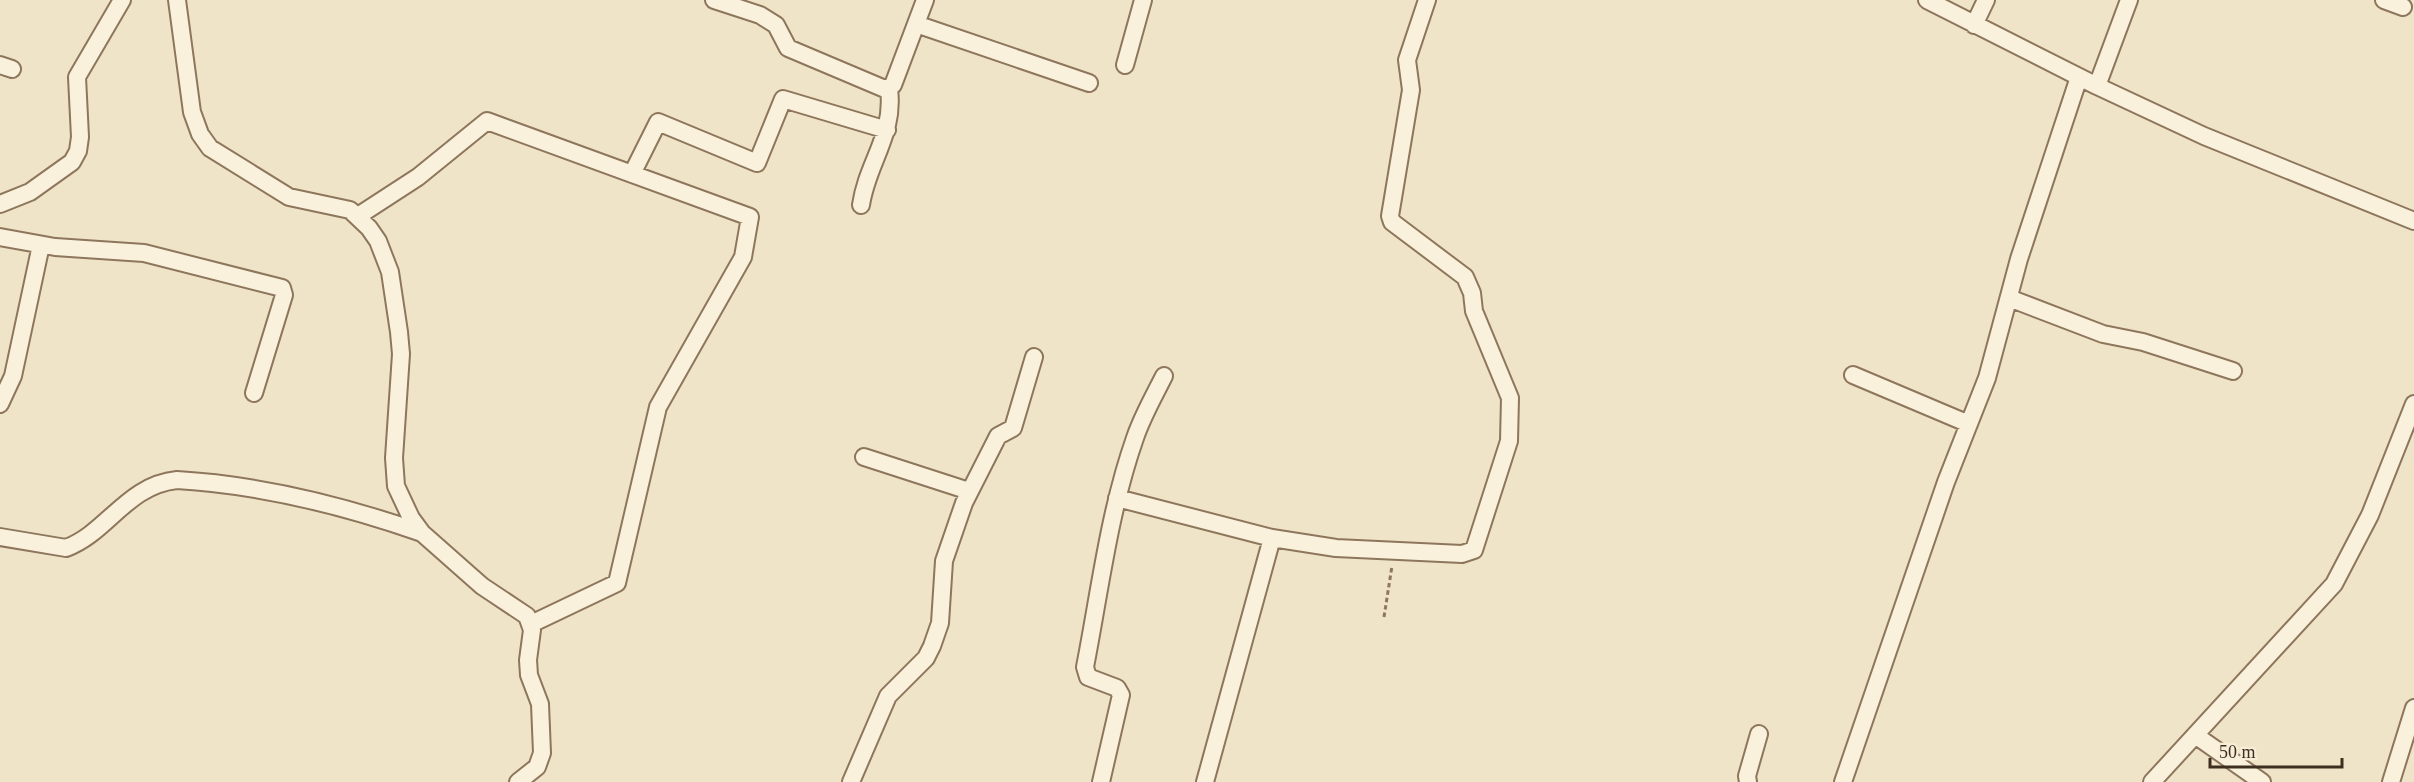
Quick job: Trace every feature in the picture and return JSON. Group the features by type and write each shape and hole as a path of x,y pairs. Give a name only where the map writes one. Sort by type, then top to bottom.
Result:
{"street":[{"path":"0,204 30,192 72,162 78,151 80,138 77,76 122,0"},
{"path":"177,0 192,112 210,148 289,197 342,207 358,216 378,241 390,272 401,354 394,472 404,504 422,533 482,585 519,609 531,624 529,675 540,704 542,753 537,767 518,782"},
{"path":"714,0 739,6 771,21 788,48 889,89"},
{"path":"861,205 887,130 891,105 889,89 926,0"},
{"path":"1125,66 1143,0"},
{"path":"1117,498 1272,538 1336,548 1462,554 1474,550 1509,441 1511,415 1506,385 1474,311 1472,292 1465,277 1392,222 1390,216 1411,90 1407,60 1427,0"},
{"path":"1927,0 2097,86 2205,136 2414,221"},
{"path":"1974,25 1986,0"},
{"path":"2097,86 2129,0"},
{"path":"2384,0 2403,7"},
{"path":"916,24 1089,83"},
{"path":"1843,782 1946,482 1987,378 2009,298 2079,77"},
{"path":"632,174 658,122 757,163 783,99 887,130"},
{"path":"358,216 418,177 487,121 750,217 743,257 658,407 616,583 531,624"},
{"path":"0,237 41,245 144,253 284,289 254,393"},
{"path":"0,404 14,376 41,245"},
{"path":"2009,298 2103,334 2143,342 2233,371"},
{"path":"852,782 888,696 926,658 932,646 940,623 944,561 969,491 998,436 1013,428 1034,357"},
{"path":"1853,375 1969,424"},
{"path":"1101,782 1121,694 1117,688 1088,677 1085,667 1117,498 1136,436 1164,376"},
{"path":"2152,782 2334,584 2370,515 2414,404"},
{"path":"864,457 969,491"},
{"path":"0,537 66,548 140,493 162,482 177,480 268,489 376,517 422,533"},
{"path":"1205,782 1272,538"},
{"path":"2391,782 2414,708"},
{"path":"1748,782 1747,776 1759,735"},
{"path":"2195,735 2262,782"}],"path":[{"path":"1384,617 1394,552"}]}
